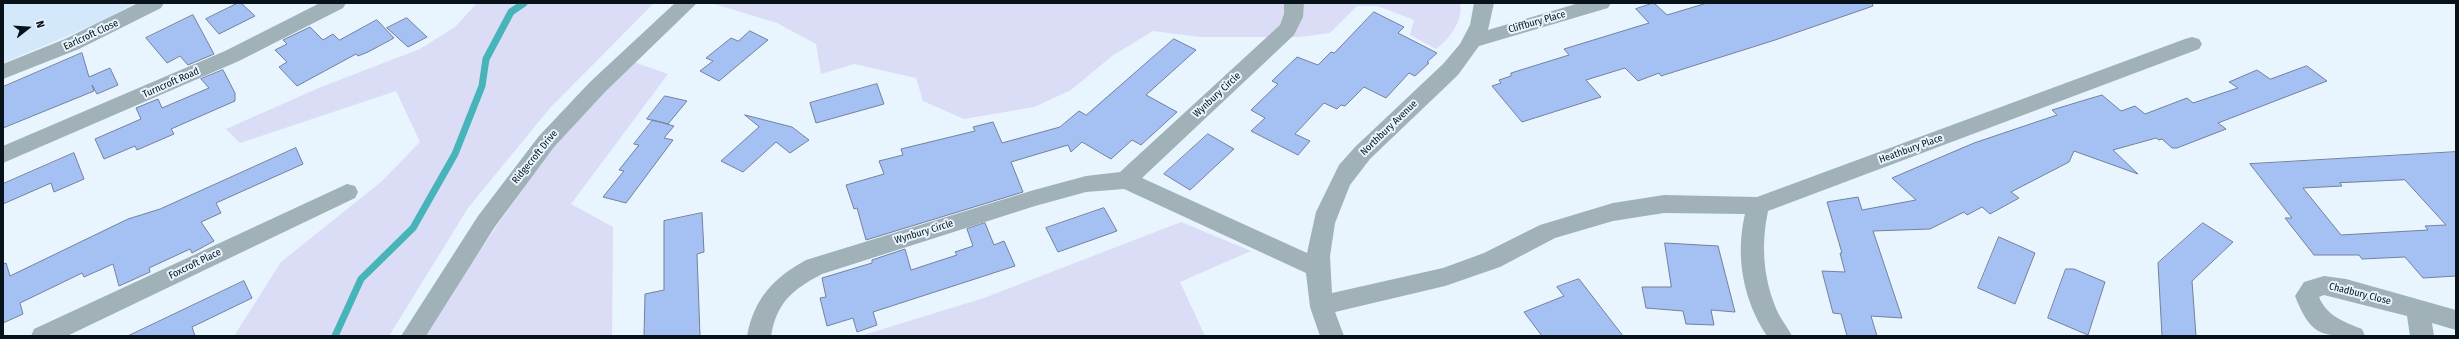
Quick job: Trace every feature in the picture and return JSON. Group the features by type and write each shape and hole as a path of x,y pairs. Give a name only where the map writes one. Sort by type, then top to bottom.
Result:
{"street":[{"name":"Earlcroft Close","path":"3,72 72,44 154,3"},
{"name":"Turncroft Road","path":"3,155 225,59 336,3"},
{"name":"Ridgecroft Drive","path":"413,336 512,184 558,129 621,63 687,3"},
{"name":"Wynbury Circle","path":"1126,180 1288,30 1293,22 1294,3"},
{"name":"Northbury Avenue","path":"1332,336 1323,305 1317,268 1320,235 1330,203 1347,171 1374,140 1441,79 1473,41 1484,9 1484,3"},
{"name":"Cliffbury Place","path":"1473,41 1601,3"},
{"name":"Heathbury Place","path":"1758,206 2192,44"},
{"name":"Wynbury Circle","path":"759,336 770,299 788,281 814,267 1064,190 1099,182 1126,180 1317,268"},
{"name":"Foxcroft Place","path":"43,336 347,192"},
{"path":"1323,305 1445,277 1492,260 1548,231 1613,212 1664,204 1758,206 1751,242 1756,284 1763,308 1780,336"},
{"name":"Chadbury Close","path":"2353,336 2322,322 2313,313 2307,296 2312,288 2324,285 2346,288 2456,320"},
{"path":"2418,309 2422,336"}],"shaded area":[{"path":"3,3 135,3 98,23 3,63"},
{"path":"477,3 654,3 550,108 468,208 389,336 234,336 281,262 382,181 420,142 396,91 240,143 226,129 321,87 420,49 455,27"},
{"path":"711,3 1460,3 1460,10 1457,23 1451,35 1436,49 1410,35 1414,20 1378,6 1357,6 1330,33 1299,37 1200,37 1153,31 1112,56 1071,90 1034,107 964,119 923,101 916,78 854,64 821,74 816,44 777,23"},
{"path":"634,62 668,74 571,204 613,227 612,336 426,336 469,266 554,144"},
{"path":"1181,222 1251,251 1180,282 1205,336 860,336 984,298"}],"building":[{"path":"238,3 241,3 255,16 219,34 206,19"},
{"path":"1654,3 1667,15 1707,3 1872,3 1873,6 1775,40 1661,76 1659,73 1638,81 1625,68 1586,80 1601,97 1522,122 1492,86 1501,83 1499,80 1511,76 1511,73 1569,55 1564,49 1649,23 1636,9"},
{"path":"1374,12 1404,27 1398,33 1437,53 1415,76 1409,73 1386,98 1364,87 1345,106 1341,105 1337,109 1324,103 1295,134 1310,141 1298,155 1251,131 1265,118 1251,110 1278,84 1272,81 1297,57 1318,65 1331,52 1334,53"},
{"path":"193,15 214,54 188,65 180,56 167,63 146,38"},
{"path":"407,18 427,37 408,47 387,28"},
{"path":"377,20 394,38 368,52 358,56 356,54 297,86 279,67 287,62 275,50 287,44 283,40 310,27 323,40 333,34 339,40"},
{"path":"750,31 768,40 719,81 700,71 713,61 706,58 731,38 738,41"},
{"path":"1174,39 1196,50 1146,95 1177,112 1141,145 1132,140 1111,159 1082,142 1071,152 1068,145 1011,162 1023,192 866,240 857,208 854,209 846,185 884,174 879,161 903,155 901,149 975,131 973,127 993,122 1002,143 1060,127 1079,111 1086,115"},
{"path":"82,53 89,77 110,68 118,85 97,94 92,85 94,91 3,128 3,87"},
{"path":"2307,66 2327,81 2218,123 2226,129 2177,148 2172,148 2162,139 2159,140 2156,138 2113,150 2138,174 2074,151 2069,162 2011,192 2019,198 1990,214 1982,207 1967,215 1964,212 1930,229 1873,231 1902,318 1871,316 1877,336 1847,336 1841,314 1833,313 1822,271 1845,272 1840,253 1842,253 1827,202 1858,197 1862,210 1916,200 1892,178 1974,143 2057,115 2052,110 2102,95 2121,111 2135,106 2145,114 2187,98 2193,103 2238,88 2229,82 2257,70 2270,79"},
{"path":"223,70 235,93 235,101 171,129 174,134 137,150 135,146 104,159 95,139 141,119 136,108 158,99 162,108 209,88 201,79"},
{"path":"877,84 884,104 816,123 810,103"},
{"path":"665,96 687,101 668,124 647,119"},
{"path":"745,115 792,127 809,140 790,153 776,142 743,172 721,161 759,127"},
{"path":"653,120 674,126 664,138 673,140 626,203 603,197 624,171 619,170 639,145 634,144"},
{"path":"1208,134 1234,149 1190,190 1164,174"},
{"path":"296,148 303,164 216,203 221,213 201,222 214,241 192,253 190,249 149,268 150,272 119,286 113,264 84,277 82,273 20,303 23,314 3,323 3,264 6,263 10,276 128,219 160,209"},
{"path":"2456,152 2456,276 2423,278 2405,257 2362,259 2359,255 2314,255 2285,218 2292,218 2250,164","holes":["2405,180 2446,225 2425,226 2428,230 2341,235 2303,188 2342,186 2340,183"]},
{"path":"74,153 84,179 54,192 51,183 3,204 3,184"},
{"path":"1104,208 1117,231 1058,252 1046,228"},
{"path":"702,213 704,252 697,254 700,336 644,336 645,294 664,290 664,221"},
{"path":"985,223 994,245 1004,241 1015,266 873,312 877,325 857,332 853,318 827,326 820,298 826,297 822,278 872,263 872,260 905,249 911,270 957,255 955,252 973,246 967,229"},
{"path":"2203,223 2233,242 2192,281 2196,336 2162,336 2158,263"},
{"path":"1999,237 2035,253 2015,304 1978,288"},
{"path":"1665,243 1718,246 1735,312 1711,310 1714,325 1686,324 1683,311 1646,308 1642,287 1671,287"},
{"path":"2066,269 2074,269 2105,282 2088,335 2048,318"},
{"path":"1579,279 1623,336 1542,336 1524,312 1564,296 1557,287"},
{"path":"244,281 252,298 192,327 195,336 128,336"}],"waterway":[{"path":"335,336 361,279 413,228 455,154 482,86 486,59 511,12 524,3"}]}
